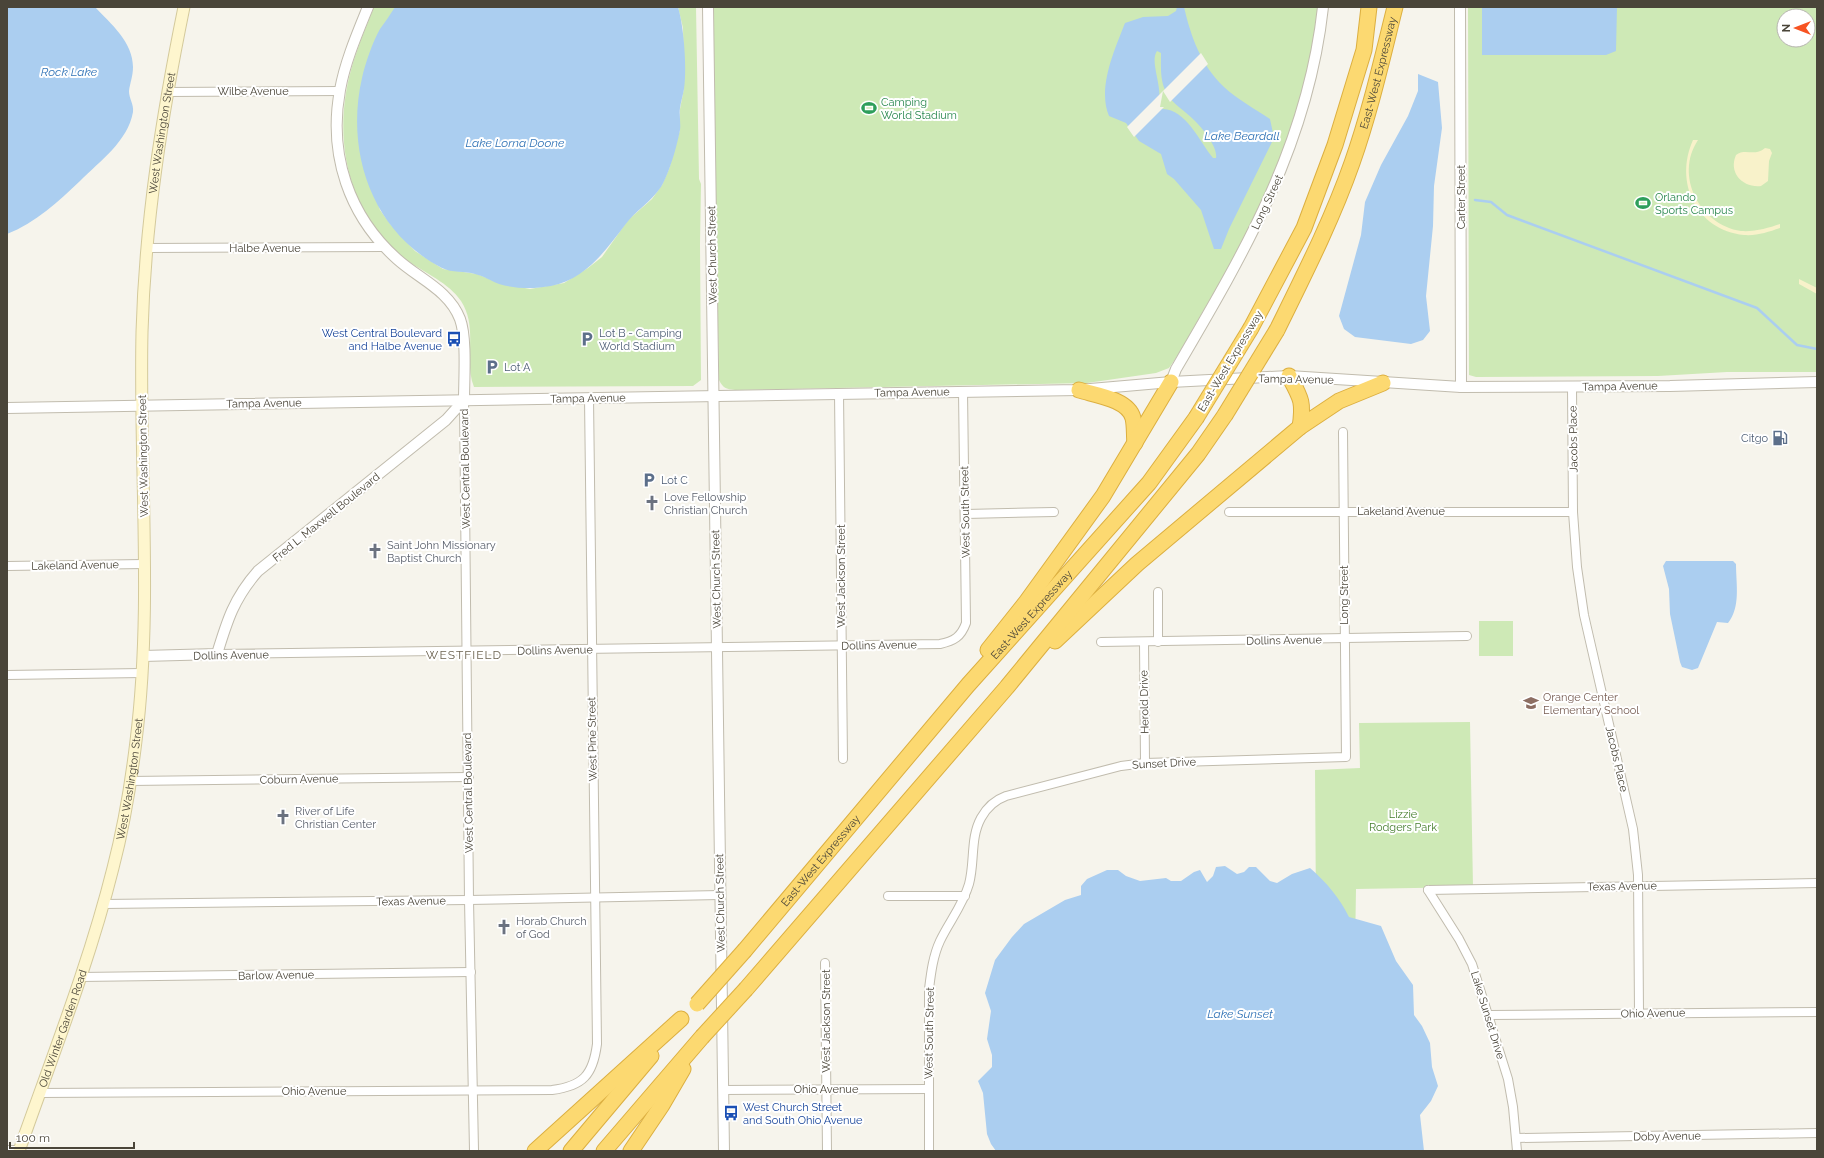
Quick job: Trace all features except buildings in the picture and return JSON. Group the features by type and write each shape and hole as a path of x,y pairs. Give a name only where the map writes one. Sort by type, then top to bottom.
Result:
{"highway":[{"name":"East-West Expressway","path":"571,1151 682,1019 745,950 968,685 1149,482 1196,418 1251,328 1304,228 1335,145 1364,50 1369,7"},
{"name":"East-West Expressway","path":"604,1151 1007,687 1198,454 1225,415 1277,330 1317,250 1352,163 1380,68 1395,7"},
{"path":"1288,376 1303,407 1300,427"},
{"path":"968,685 979,661 1070,543 1103,496 1171,382"},
{"path":"1007,687 1138,564 1300,427 1339,401 1383,383"},
{"path":"1079,390 1125,406 1133,417 1135,444"},
{"path":"535,1151 682,1019"},
{"path":"631,1151 662,1105 702,1037"}],"main road":[{"name":"West Washington Street","path":"103,904 114,866 130,781 138,726 143,656 144,564 141,405 144,292 153,182 167,92 184,7"},
{"name":"Old Winter Garden Road","path":"19,1150 80,977 103,904"}],"street":[{"name":"West Central Boulevard","path":"368,7 344,74 340,91 337,143 342,170 351,200 365,224 384,247 403,264 447,298 461,320 463,335 469,777 469,900 474,1150"},
{"name":"West Church Street","path":"708,7 724,1151"},
{"name":"Long Street","path":"1171,382 1176,369 1236,266 1270,199 1285,162 1302,112 1315,55 1323,7"},
{"name":"Carter Street","path":"1460,7 1461,387"},
{"name":"Wilbe Avenue","path":"167,92 340,91"},
{"name":"Halbe Avenue","path":"147,248 384,247"},
{"name":"Tampa Avenue","path":"7,408 1079,390 1171,382 1288,376 1461,387 1572,387 1817,382"},
{"name":"Jacobs Place","path":"1572,387 1573,512 1577,567 1584,615 1634,828 1639,885 1639,1013"},
{"name":"West South Street","path":"963,391 967,611 966,623 963,632"},
{"name":"West Jackson Street","path":"839,393 843,759"},
{"name":"West Pine Street","path":"586,1077 592,1067 597,1044 589,398"},
{"name":"Fred L. Maxwell Boulevard","path":"216,654 228,617 235,602 244,586 258,571 446,420 464,400"},
{"name":"Long Street","path":"1343,432 1346,757"},
{"path":"966,514 1054,512"},
{"name":"Lakeland Avenue","path":"1229,512 1573,512"},
{"name":"Lakeland Avenue","path":"7,566 144,564"},
{"path":"1158,592 1158,642"},
{"name":"Dollins Avenue","path":"143,656 940,644 957,638 963,632"},
{"name":"Dollins Avenue","path":"1101,642 1467,636"},
{"name":"Herold Drive","path":"1144,642 1145,763"},
{"path":"7,675 142,673"},
{"name":"Sunset Drive","path":"988,807 996,800 1006,796 1121,766 1145,763 1346,757"},
{"name":"Coburn Avenue","path":"130,781 469,777"},
{"name":"West South Street","path":"929,1151 929,989 939,942 964,896 969,882 976,829 988,807"},
{"name":"Texas Avenue","path":"1428,890 1639,885 1817,883"},
{"name":"Lake Sunset Drive","path":"1428,890 1459,938 1472,964 1508,1079 1517,1138 1517,1151"},
{"name":"Texas Avenue","path":"103,904 469,900 720,895"},
{"path":"888,896 964,896"},
{"name":"West Jackson Street","path":"825,963 827,1151"},
{"name":"Barlow Avenue","path":"80,977 471,972"},
{"name":"Ohio Avenue","path":"1489,1015 1817,1012"},
{"name":"Ohio Avenue","path":"39,1094 552,1090 572,1086 586,1077"},
{"name":"Ohio Avenue","path":"722,1090 929,1089"},
{"name":"Doby Avenue","path":"1517,1138 1817,1133"},
{"path":"7,1150 19,1150"}],"green space":[{"path":"374,7 395,7 358,138 380,210 391,225 415,251 443,269 477,274 499,283 530,289 564,283 602,257 628,220 652,199 662,185 669,169 680,130 680,109 684,88 683,28 678,7 696,7 699,179 701,184 701,380 693,386 474,387 470,366 469,322 461,301 450,289 406,260 392,247 376,229 363,209 353,187 347,164 343,117 351,70"},
{"path":"712,7 1318,7 1312,47 1303,86 1292,124 1278,162 1245,236 1169,368 1156,373 1087,383 735,390 725,388 719,380"},
{"name":"Orlando Sports Campus","path":"1468,7 1817,7 1817,372 1727,372 1658,376 1476,377 1469,375"},
{"path":"1479,621 1513,621 1513,656 1479,656"},
{"name":"Lizzie Rodgers Park","path":"1470,722 1473,887 1356,889 1355,950 1316,915 1315,770 1360,768 1359,723"}],"sand":[{"path":"1693,140 1698,140 1691,154 1689,169 1690,183 1695,197 1703,209 1726,227 1741,231 1756,230 1780,224 1780,228 1758,234 1744,235 1727,231 1713,224 1702,214 1693,201 1688,187 1686,172 1688,156"},
{"path":"1765,148 1770,149 1772,153 1769,161 1768,181 1761,186 1748,185 1739,178 1734,168 1736,155 1743,152 1758,152"},
{"path":"1799,279 1817,288 1817,294 1799,284"}],"water":[{"name":"Rock Lake","path":"7,7 95,7 120,34 129,49 133,67 129,91 133,112 125,132 104,158 46,211 27,224 7,234"},
{"name":"Lake Lorna Doone","path":"395,7 678,7 683,36 685,80 680,108 680,130 670,167 661,187 653,197 633,215 594,263 575,277 551,286 525,288 499,284 471,273 446,270 418,253 398,234 381,212 369,187 361,161 357,134 358,106 365,66 380,29"},
{"name":"Lake Beardall","path":"1177,7 1184,7 1198,50 1209,69 1224,87 1246,104 1270,119 1274,138 1229,229 1221,249 1214,249 1201,210 1174,179 1167,174 1161,154 1139,141 1126,123 1109,116 1106,105 1106,81 1112,56 1125,23 1143,17 1168,16 1176,11","holes":["1157,51 1161,53 1161,67 1165,90 1171,100 1191,117 1206,133 1215,149 1216,158 1213,158 1185,120 1178,114 1170,110 1162,109 1158,105 1159,91 1155,68 1155,56"]},
{"path":"1482,7 1617,7 1616,51 1606,55 1482,55"},
{"path":"1418,74 1438,82 1442,128 1434,186 1433,226 1426,296 1430,331 1423,340 1411,344 1355,337 1344,329 1339,316 1361,235 1365,202 1381,165 1408,116 1418,91"},
{"path":"1666,561 1733,561 1736,564 1737,595 1735,610 1728,623 1717,622 1698,668 1692,670 1682,667 1680,662 1670,614 1669,589 1663,566"},
{"name":"Lake Sunset","path":"1225,866 1237,874 1244,872 1249,867 1256,867 1270,881 1277,883 1292,874 1310,868 1332,891 1349,917 1381,926 1396,961 1413,985 1414,1015 1422,1026 1430,1043 1432,1067 1438,1086 1431,1101 1420,1115 1424,1151 996,1151 987,1134 983,1093 978,1081 992,1067 992,1055 987,1039 991,1011 985,993 995,960 1012,937 1024,924 1065,900 1081,895 1081,886 1087,879 1107,870 1118,870 1126,876 1140,881 1166,878 1171,881 1181,881 1194,872 1200,870 1207,882 1213,876 1216,867"}],"pier":[{"path":"1201,53 1208,64 1170,102 1163,91"},
{"path":"1163,91 1160,107 1164,107 1134,137 1127,127"}],"waterway":[{"path":"1475,200 1491,202 1507,215 1757,308 1797,345 1817,349"}],"place":[{"name":"Camping World Stadium","path":"869,108"},
{"name":"Orlando Sports Campus","path":"1643,203"},
{"name":"West Central Boulevard and Halbe Avenue","path":"454,339"},
{"name":"Lot B - Camping World Stadium","path":"587,339"},
{"name":"Lot A","path":"492,367"},
{"name":"Citgo","path":"1780,438"},
{"name":"Lot C","path":"649,480"},
{"name":"Love Fellowship Christian Church","path":"652,503"},
{"name":"Saint John Missionary Baptist Church","path":"375,551"},
{"name":"Orange Center Elementary School","path":"1531,703"},
{"name":"River of Life Christian Center","path":"283,817"},
{"name":"Horab Church of God","path":"504,927"},
{"name":"West Church Street and South Ohio Avenue","path":"731,1113"}],"district":[{"name":"WESTFIELD","path":"464,655"}]}
